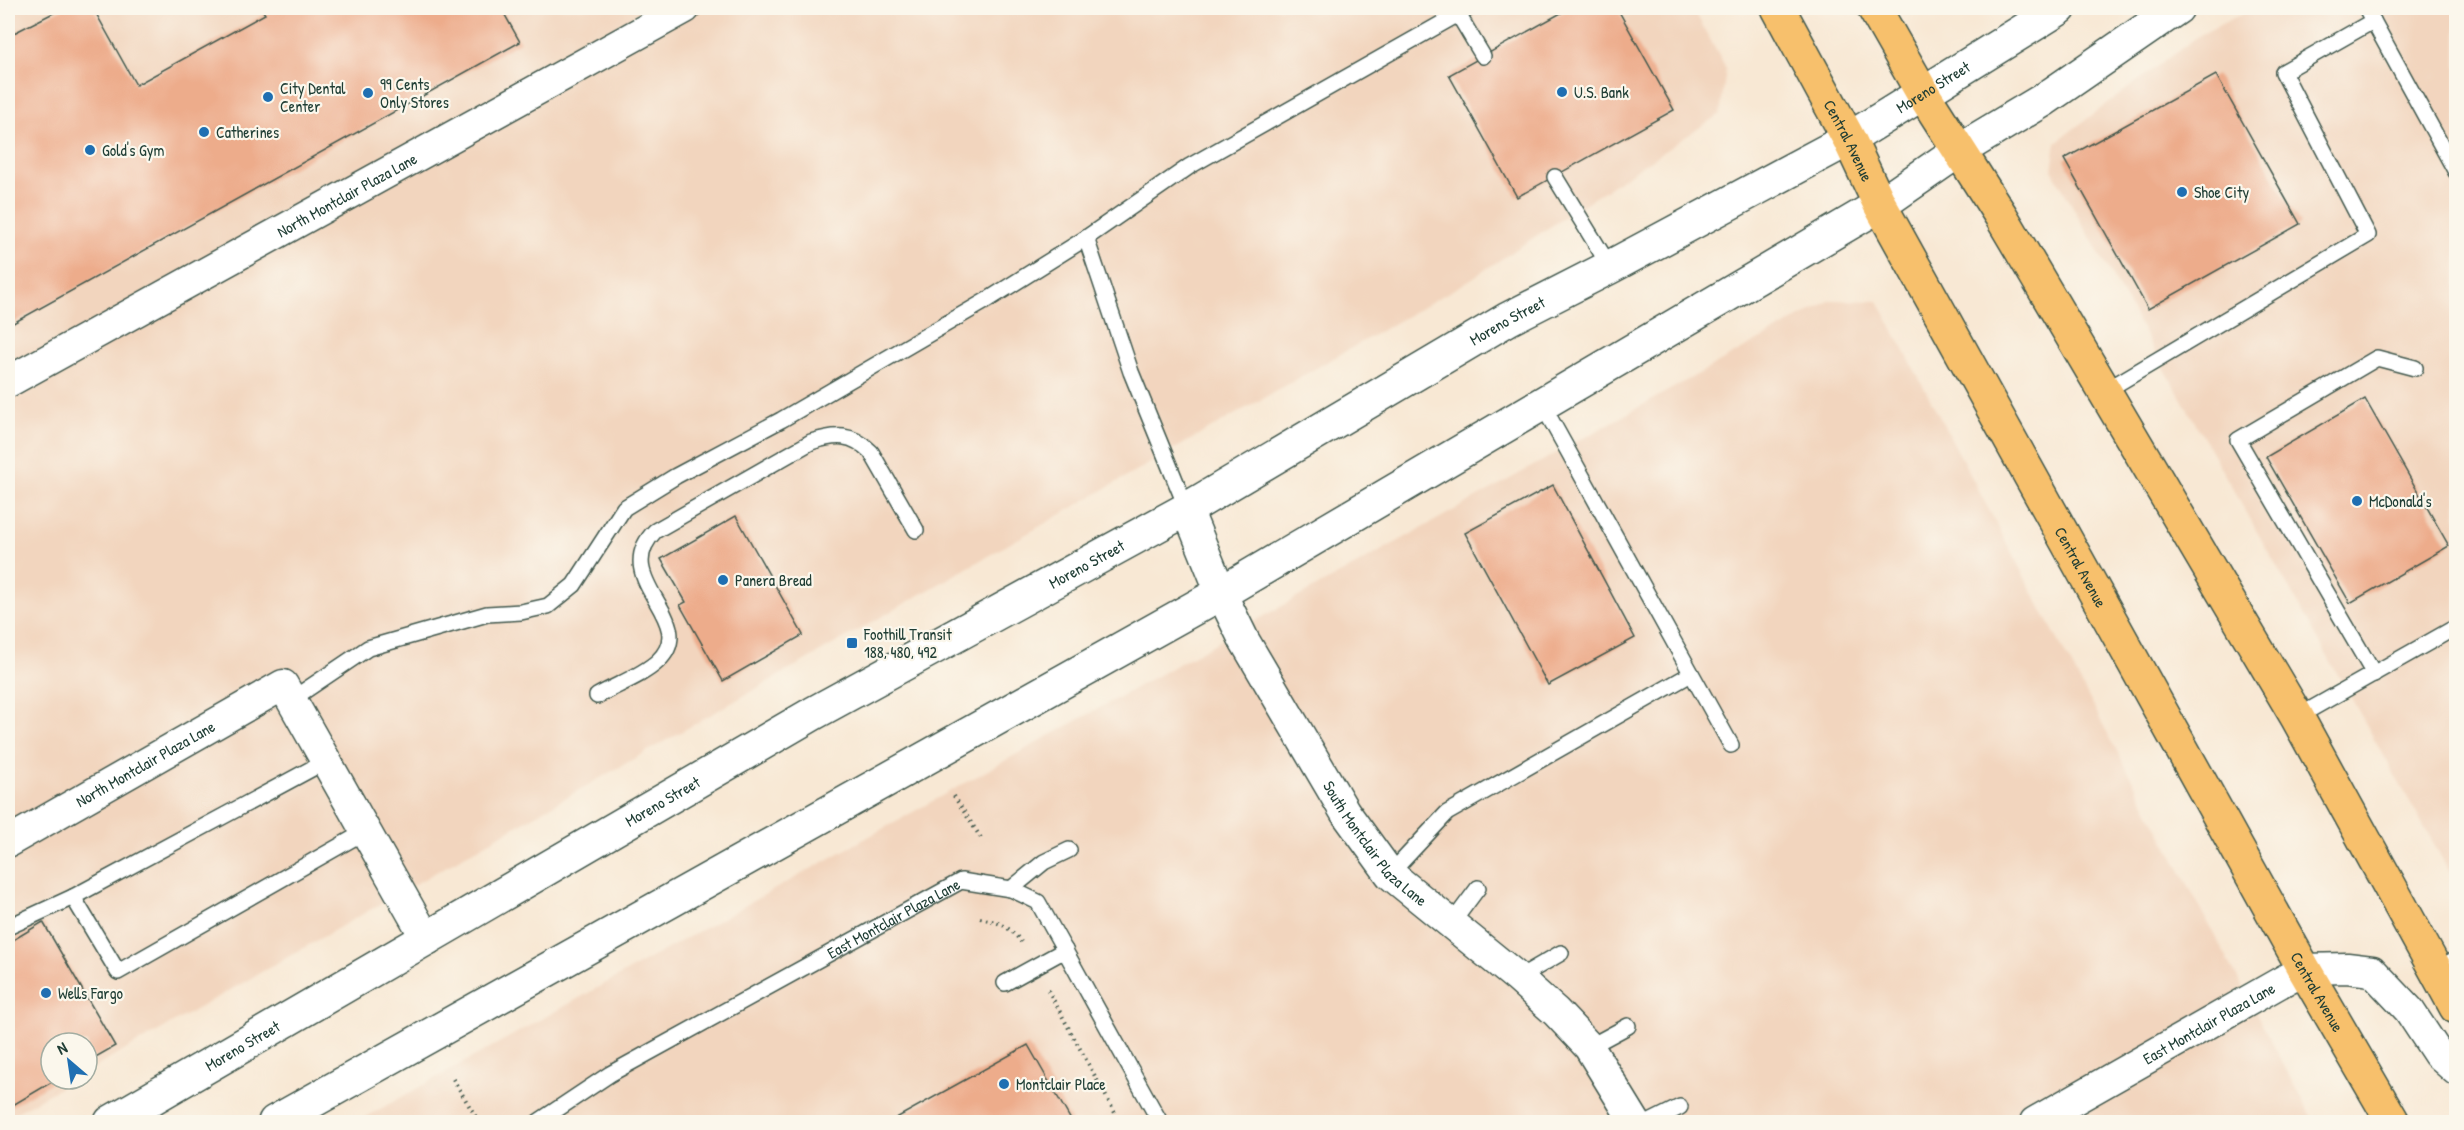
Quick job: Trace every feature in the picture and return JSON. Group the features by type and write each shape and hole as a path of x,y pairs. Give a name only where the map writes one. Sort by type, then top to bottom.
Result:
{"main road":[{"name":"Central Avenue","path":"1778,8 1849,139 1880,205 2304,969 2392,1122"},
{"path":"1874,8 1958,151 2001,216 2446,965 2457,1007"}],"street":[{"name":"North Montclair Plaza Lane","path":"8,382 686,8"},
{"name":"Moreno Street","path":"111,1122 814,713 1187,509 1508,320 1849,139 2060,8"},
{"path":"275,1122 1221,593 1880,205 1958,151 2045,99 2177,8"},
{"name":"South Montclair Plaza Lane","path":"1187,509 1221,593 1244,640 1346,812 1390,874 1518,978 1589,1047 1635,1122"},
{"name":"North Montclair Plaza Lane","path":"8,842 287,693"},
{"path":"287,693 427,940"},
{"name":"East Montclair Plaza Lane","path":"2035,1122 2304,969 2347,968 2372,971 2409,1010 2438,1054 2457,1070"}],"lane":[{"path":"287,693 368,648 487,614 521,612 548,606 574,585 624,508 676,476 781,420 968,311 1086,238 1190,166 1464,11 1483,56"},
{"path":"2105,391 2368,235 2283,72 2369,14 2457,172"},
{"path":"1555,177 1610,267"},
{"path":"1086,238 1131,372 1187,509"},
{"path":"2374,674 2238,440 2378,358 2415,368"},
{"path":"1542,404 1731,745"},
{"path":"597,696 651,666 668,649 670,634 667,619 641,569 640,556 644,542 655,531 811,442 829,436 846,437 861,442 872,452 916,530"},
{"path":"2297,717 2457,627"},
{"path":"1390,874 1447,813 1691,674"},
{"path":"8,927 73,897 326,761"},
{"path":"73,897 118,972 366,831"},
{"path":"1011,889 1044,862 1069,850"},
{"name":"East Montclair Plaza Lane","path":"538,1122 610,1074 961,881 1011,889 1038,902 1160,1122"},
{"path":"1452,923 1479,888"},
{"path":"1005,983 1065,950"},
{"path":"1518,978 1561,953"},
{"path":"1589,1047 1628,1026"},
{"path":"1650,1122 1680,1107"}],"path":[{"path":"954,796 981,838"},
{"path":"980,918 998,922 1013,931 1035,966 1120,1122"},
{"path":"453,1079 479,1122"}],"shaded area":[{"path":"8,8 1693,8 1726,69 1720,114 1468,281 99,1065 99,1031 39,1031 39,1091 54,1091 8,1117"},
{"path":"2253,8 2456,8 2456,883 2052,170 2056,142 2198,36"},
{"path":"1831,300 1878,301 2314,1122 357,1122"}],"building":[{"path":"63,8 93,8 136,85 265,14 261,8 501,8 520,42 8,326 8,36"},
{"name":"U.S. Bank","path":"1570,8 1617,8 1674,110 1517,197 1449,75"},
{"name":"Shoe City","path":"2216,75 2300,224 2148,309 2064,159"},
{"name":"McDonald's","path":"2365,399 2449,546 2350,603 2266,457"},
{"path":"1553,485 1635,638 1548,685 1465,533"},
{"name":"Panera Bread","path":"736,516 803,635 723,681 680,605 686,602 661,559"},
{"name":"Wells Fargo","path":"43,922 115,1046 99,1055 99,1031 39,1031 39,1090 8,1108 8,943"},
{"name":"Montclair Place","path":"1028,1045 1072,1122 889,1122"}],"place":[{"name":"U.S. Bank","path":"1562,92"},
{"name":"99 Cents Only Stores","path":"368,93"},
{"name":"City Dental Center","path":"268,97"},
{"name":"Catherines","path":"204,132"},
{"name":"Gold's Gym","path":"90,150"},
{"name":"Shoe City","path":"2182,192"},
{"name":"McDonald's","path":"2357,501"},
{"name":"Panera Bread","path":"723,580"},
{"name":"Foothill Transit 188, 480, 492","path":"852,643"},
{"name":"Wells Fargo","path":"46,993"},
{"name":"Montclair Place","path":"1004,1084"}]}
